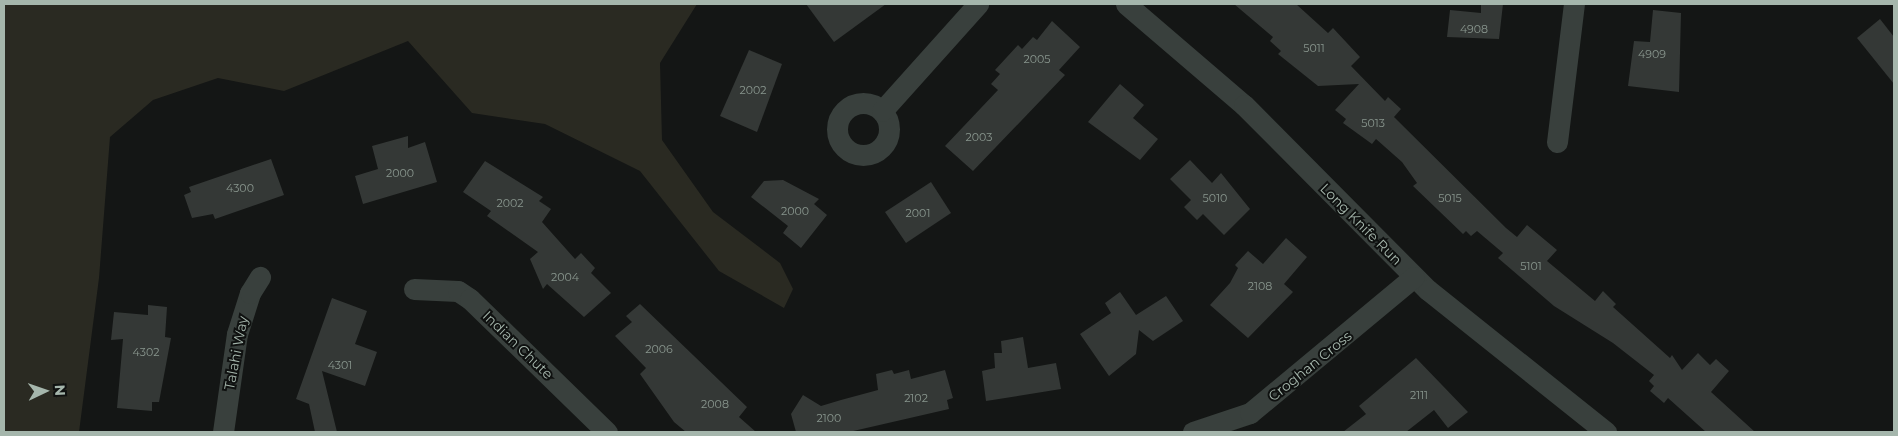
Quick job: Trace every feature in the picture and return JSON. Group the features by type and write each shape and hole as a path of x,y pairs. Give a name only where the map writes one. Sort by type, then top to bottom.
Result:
{"street":[{"path":"882,111 978,4"},
{"name":"Long Knife Run","path":"1126,4 1244,105 1414,277 1606,432"},
{"path":"1557,142 1574,4"},
{"name":"Talahi Way","path":"223,432 237,334 250,293 260,277"},
{"name":"Croghan Cross","path":"1193,432 1250,413 1414,277"},
{"name":"Indian Chute","path":"414,288 458,291 470,299 607,432"}],"shaded area":[{"path":"4,4 697,4 660,63 662,140 713,212 780,263 793,289 784,308 719,271 640,171 545,124 472,113 408,41 284,91 218,78 153,100 110,137 99,278 79,432 4,432"}],"building":[{"path":"806,4 886,4 834,42"},
{"path":"1234,4 1296,4 1328,33 1333,28 1360,57 1351,66 1385,101 1388,97 1401,109 1394,117 1506,228 1517,237 1527,225 1557,250 1547,261 1595,301 1603,291 1616,304 1613,307 1670,358 1672,355 1682,370 1698,353 1710,365 1716,359 1729,371 1711,392 1755,432 1706,432 1668,398 1664,403 1650,391 1654,386 1649,381 1654,375 1613,343 1554,306 1498,258 1503,253 1477,231 1471,236 1466,231 1463,234 1413,186 1417,183 1402,162 1376,139 1372,144 1343,123 1346,119 1335,110 1359,84 1318,86 1278,54 1281,51 1270,41 1273,37"},
{"path":"1481,4 1503,4 1499,39 1447,37 1450,10 1481,13"},
{"path":"1653,10 1681,13 1679,92 1628,86 1634,41 1650,42"},
{"path":"1880,19 1894,37 1894,84 1857,38"},
{"path":"1052,21 1080,47 1059,70 1065,75 973,171 945,146 998,90 991,84 1000,74 995,70 1018,45 1022,49 1033,37 1037,40"},
{"path":"749,50 782,64 757,132 720,116"},
{"path":"1120,84 1144,105 1133,118 1158,139 1140,160 1088,122"},
{"path":"408,136 408,148 425,142 437,182 363,204 355,176 378,169 372,146"},
{"path":"271,159 284,195 215,219 213,214 192,218 184,195 191,192 189,187"},
{"path":"1190,160 1212,183 1221,173 1250,209 1224,235 1203,214 1197,220 1184,207 1191,200 1170,179"},
{"path":"485,161 543,197 539,201 551,209 542,222 575,259 581,253 595,268 591,273 611,293 584,317 547,284 543,289 530,259 538,252 487,216 491,211 463,192"},
{"path":"783,180 819,199 814,204 827,215 801,248 783,233 788,226 751,197 764,181"},
{"path":"931,182 951,213 906,243 885,212"},
{"path":"1286,238 1307,257 1284,284 1293,292 1248,338 1210,305 1230,283 1238,268 1235,265 1248,251 1263,264"},
{"path":"1120,292 1136,315 1166,296 1183,321 1153,341 1139,330 1136,354 1109,376 1080,334 1111,313 1105,303"},
{"path":"332,298 367,311 355,344 377,352 365,386 322,371 337,432 315,432 309,404 296,399"},
{"path":"640,304 747,407 739,417 756,432 686,432 674,422 640,374 646,368 615,336 632,322 626,316"},
{"path":"148,305 167,307 165,337 171,338 159,402 152,402 152,411 117,408 123,339 111,340 114,312 148,315"},
{"path":"1023,337 1028,368 1056,363 1061,389 986,401 982,371 995,368 994,353 1002,353 1001,341"},
{"path":"1416,358 1468,412 1448,428 1434,410 1406,432 1343,432 1366,414 1359,406"},
{"path":"892,370 894,374 909,370 911,379 945,370 953,398 947,400 949,409 849,432 796,432 791,414 803,395 821,406 878,390 876,374"}]}
